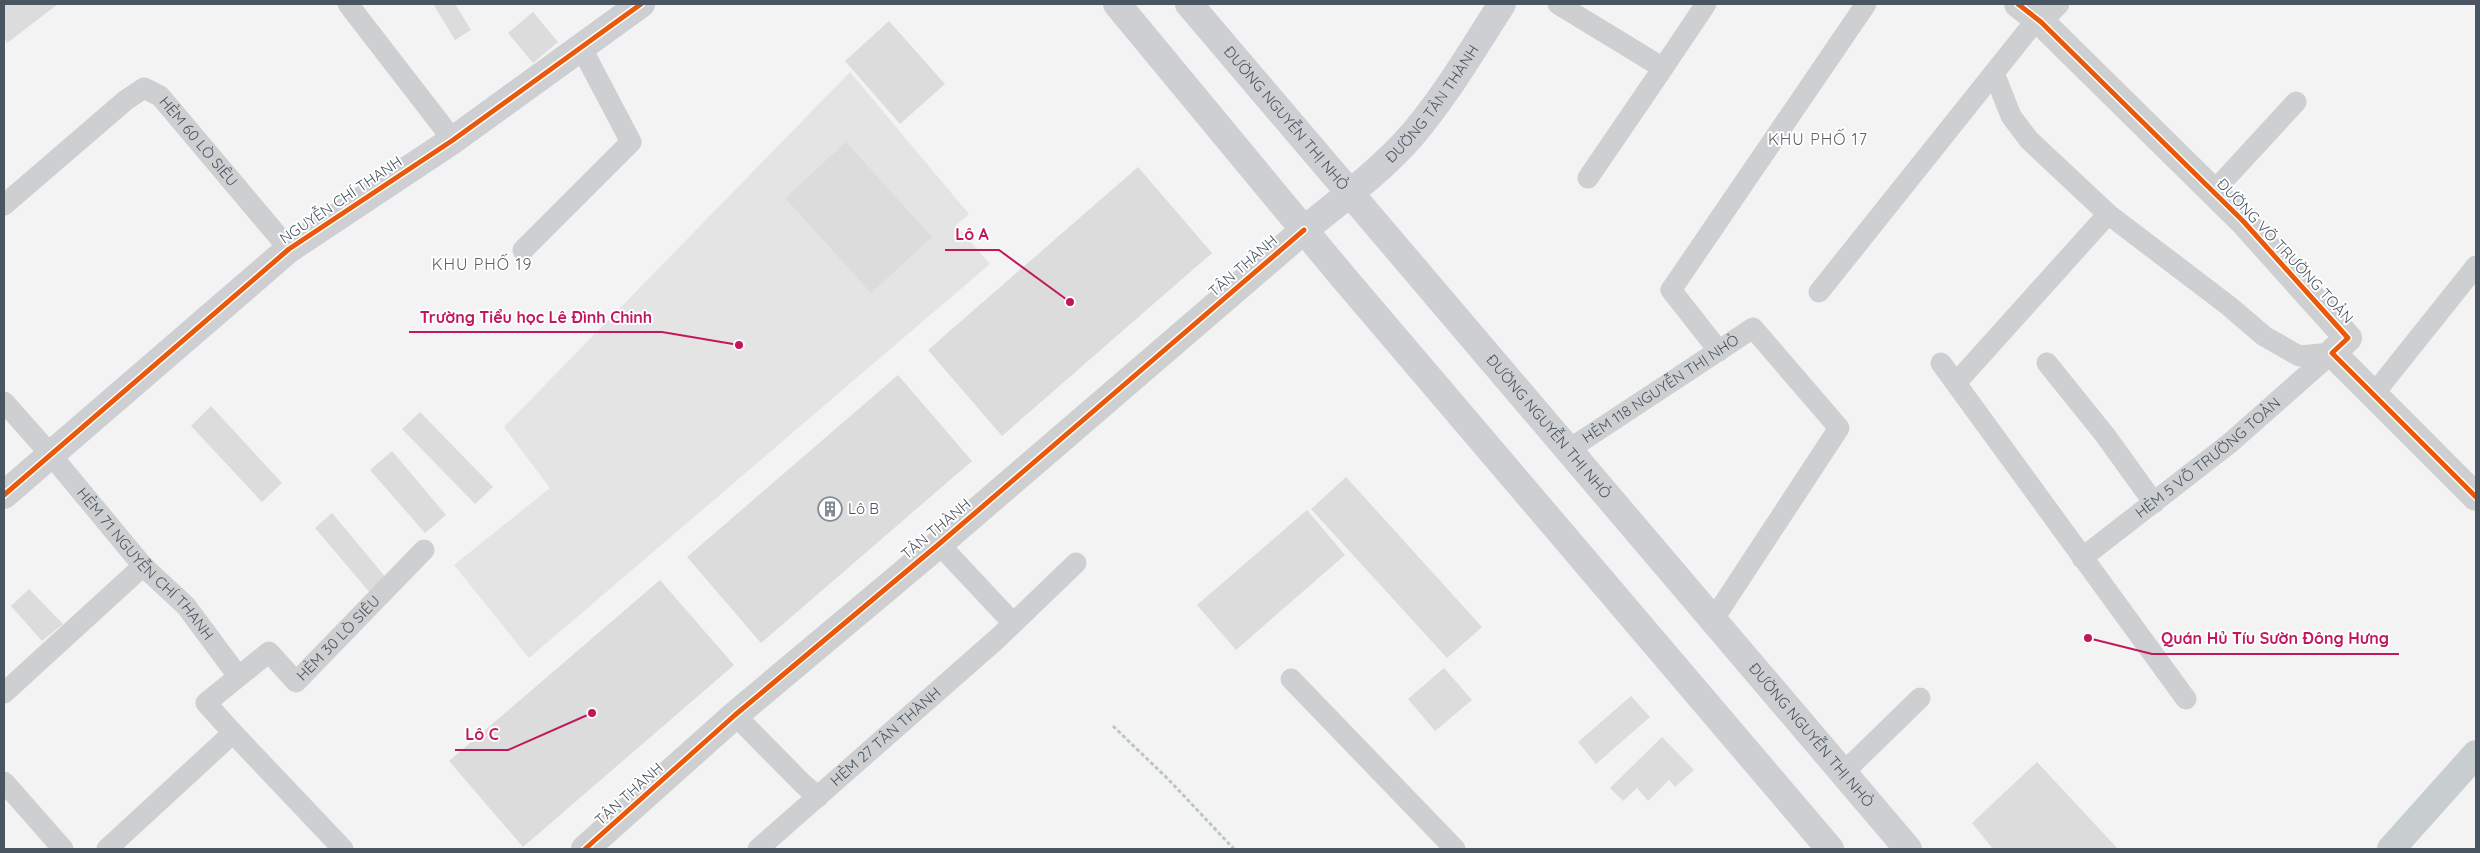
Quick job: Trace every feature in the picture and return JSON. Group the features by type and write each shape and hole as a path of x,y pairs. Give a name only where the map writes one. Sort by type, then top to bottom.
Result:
{"main road":[{"name":"NGUYỄN CHÍ THANH","path":"4,495 289,249 452,140 641,4"},
{"path":"1117,4 1304,230 1830,849"},
{"name":"ĐƯỜNG NGUYỄN THỊ NHỎ","path":"1189,4 1908,849"},
{"name":"ĐƯỜNG TÂN THÀNH","path":"1304,230 1413,134 1442,95 1502,4"},
{"path":"2391,849 2476,754"}],"street":[{"name":"ĐƯỜNG VÕ TRƯỜNG TOẢN","path":"2039,12 2214,192 2348,338 2332,353"},
{"name":"TÂN THÀNH","path":"586,849 735,715 939,544 1304,230"},
{"path":"2332,353 2476,497"}],"lane":[{"path":"348,4 452,140"},
{"path":"1558,4 1662,68"},
{"path":"1588,178 1706,4"},
{"path":"1719,351 1670,290 1866,4"},
{"path":"1819,292 1994,73 2039,12"},
{"path":"523,250 631,142 581,47"},
{"path":"1994,73 2011,116 2029,140 2108,214 2230,306 2264,336 2299,356 2332,353"},
{"name":"HẺM 60 LÒ SIÊU","path":"4,205 126,100 144,88 160,96 289,249"},
{"path":"2214,192 2296,102"},
{"path":"1956,384 2108,214"},
{"path":"2374,395 2476,266"},
{"name":"HẺM 118 NGUYỄN THỊ NHỎ","path":"1568,450 1753,328 1839,428 1713,620"},
{"name":"HẺM 5 VÕ TRƯỜNG TOẢN","path":"2082,558 2230,444 2332,353"},
{"path":"1941,363 2186,699"},
{"path":"2047,363 2105,435 2154,503"},
{"name":"HẺM 71 NGUYỄN CHÍ THANH","path":"4,402 51,455 142,566 186,606 238,676"},
{"path":"939,544 1013,623"},
{"name":"HẺM 30 LÒ SIÊU","path":"233,733 206,704 269,652 296,682 424,550"},
{"name":"HẺM 27 TÂN THÀNH","path":"758,849 1013,623 1076,562"},
{"path":"4,693 142,566"},
{"path":"1292,679 1455,849"},
{"path":"1842,773 1920,698"},
{"path":"735,715 818,797"},
{"path":"107,849 233,733 343,849"},
{"path":"4,782 64,849"}],"path":[{"path":"1113,726 1168,779 1234,849"}],"shaded area":[{"path":"850,72 969,214 956,225 990,264 529,658 454,565 550,488 504,427"}],"building":[{"path":"4,4 58,4 7,43 4,38"},
{"path":"433,4 455,4 471,30 455,40"},
{"path":"533,12 558,42 533,63 508,33"},
{"path":"889,21 945,84 900,124 845,61"},
{"path":"846,142 932,237 871,293 785,198"},
{"path":"1138,167 1212,253 1002,436 928,350"},
{"name":"Lô B","path":"898,375 972,461 761,643 687,557"},
{"path":"211,406 282,483 262,502 191,426"},
{"path":"420,412 493,487 475,504 402,429"},
{"path":"392,451 446,515 425,533 370,470"},
{"path":"1346,477 1482,627 1447,658 1311,509"},
{"path":"1307,510 1345,555 1236,650 1197,605"},
{"path":"332,513 388,580 371,594 315,528"},
{"path":"660,580 734,665 523,847 449,761"},
{"path":"29,589 63,624 42,641 11,606"},
{"path":"1444,668 1472,700 1435,731 1408,699"},
{"path":"1631,696 1650,717 1596,764 1578,742"},
{"path":"1662,737 1694,770 1675,787 1669,780 1648,801 1637,788 1623,801 1610,788"},
{"path":"2037,762 2118,849 1993,849 1972,823"}],"cycle path":[{"path":"4,495 289,249 453,140 641,4"},
{"path":"2018,4 2041,22 2243,221 2348,338 2332,353 2476,497"},
{"path":"585,849 735,715 939,544 1304,230"}],"place":[{"name":"Lô A","path":"1070,302"},
{"name":"Trường Tiểu học Lê Đình Chinh","path":"739,345"},
{"name":"Lô B","path":"830,509"},
{"name":"Quán Hủ Tíu Sườn Đông Hưng","path":"2088,638"},
{"name":"Lô C","path":"592,713"}],"district":[{"name":"KHU PHỐ 17","path":"1818,139"},
{"name":"KHU PHỐ 19","path":"482,264"}]}
